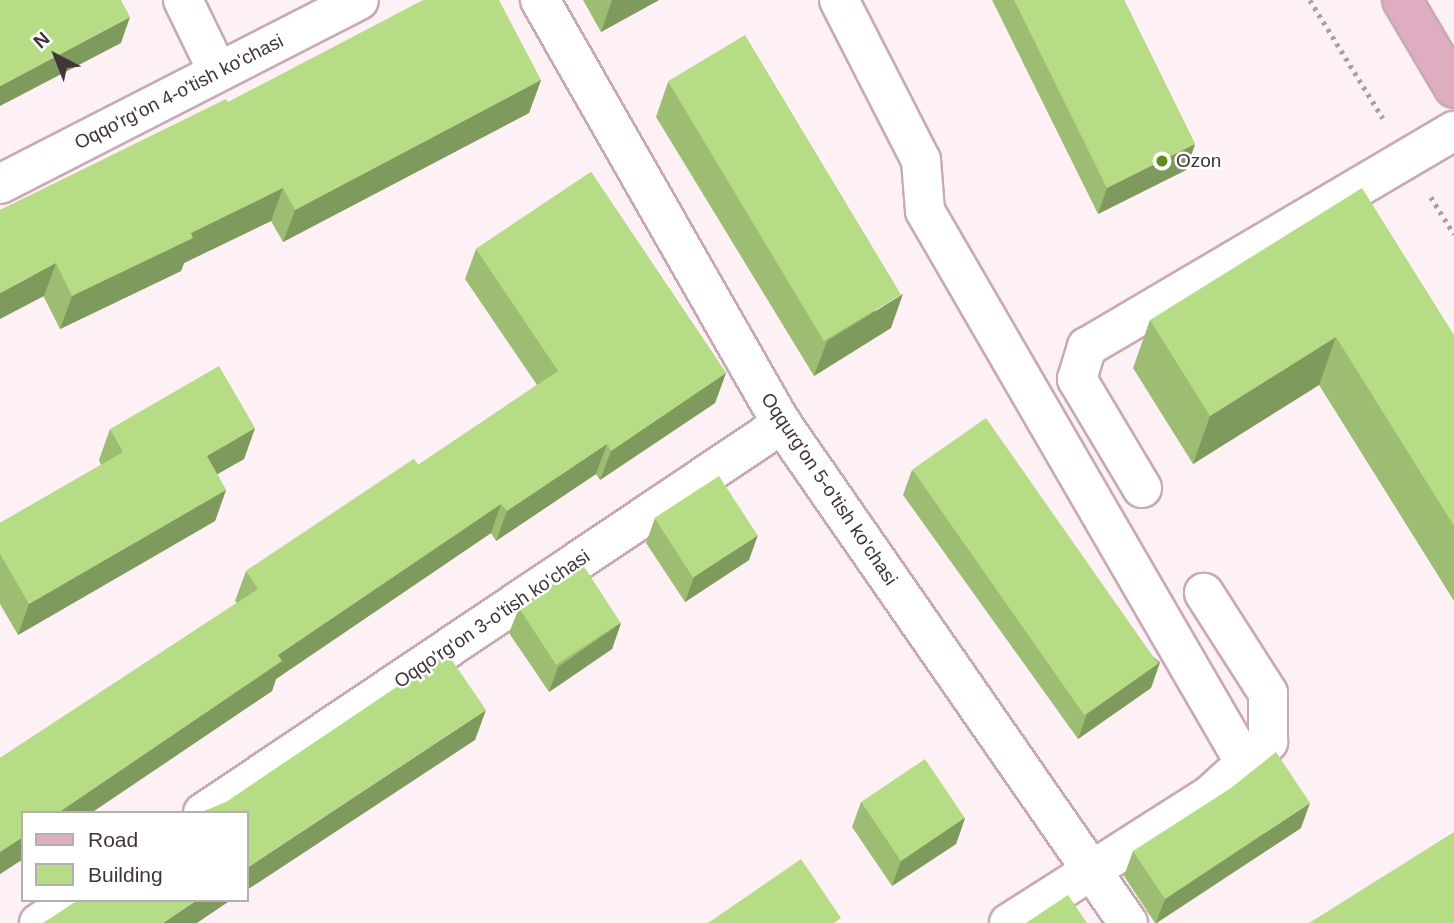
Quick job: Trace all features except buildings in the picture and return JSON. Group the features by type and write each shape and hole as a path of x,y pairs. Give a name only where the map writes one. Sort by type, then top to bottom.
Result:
{"main road":[{"path":"1402,0 1454,88"}],"street":[{"path":"183,0 218,72"},
{"name":"Oqqo'rg'on 4-o'tish ko'chasi","path":"0,184 359,0"},
{"name":"Oqqurg'on 5-o'tish ko'chasi","path":"540,0 782,425 1128,923"},
{"path":"839,0 921,160 925,211 1245,763"},
{"path":"1142,488 1077,379 1087,347 1454,131"},
{"name":"Oqqo'rg'on 3-o'tish ko'chasi","path":"206,811 782,425"},
{"path":"1009,923 1210,795 1268,742 1268,693 1203,593"},
{"path":"39,923 70,902"}],"place":[{"name":"Ozon","path":"1162,161"}]}
